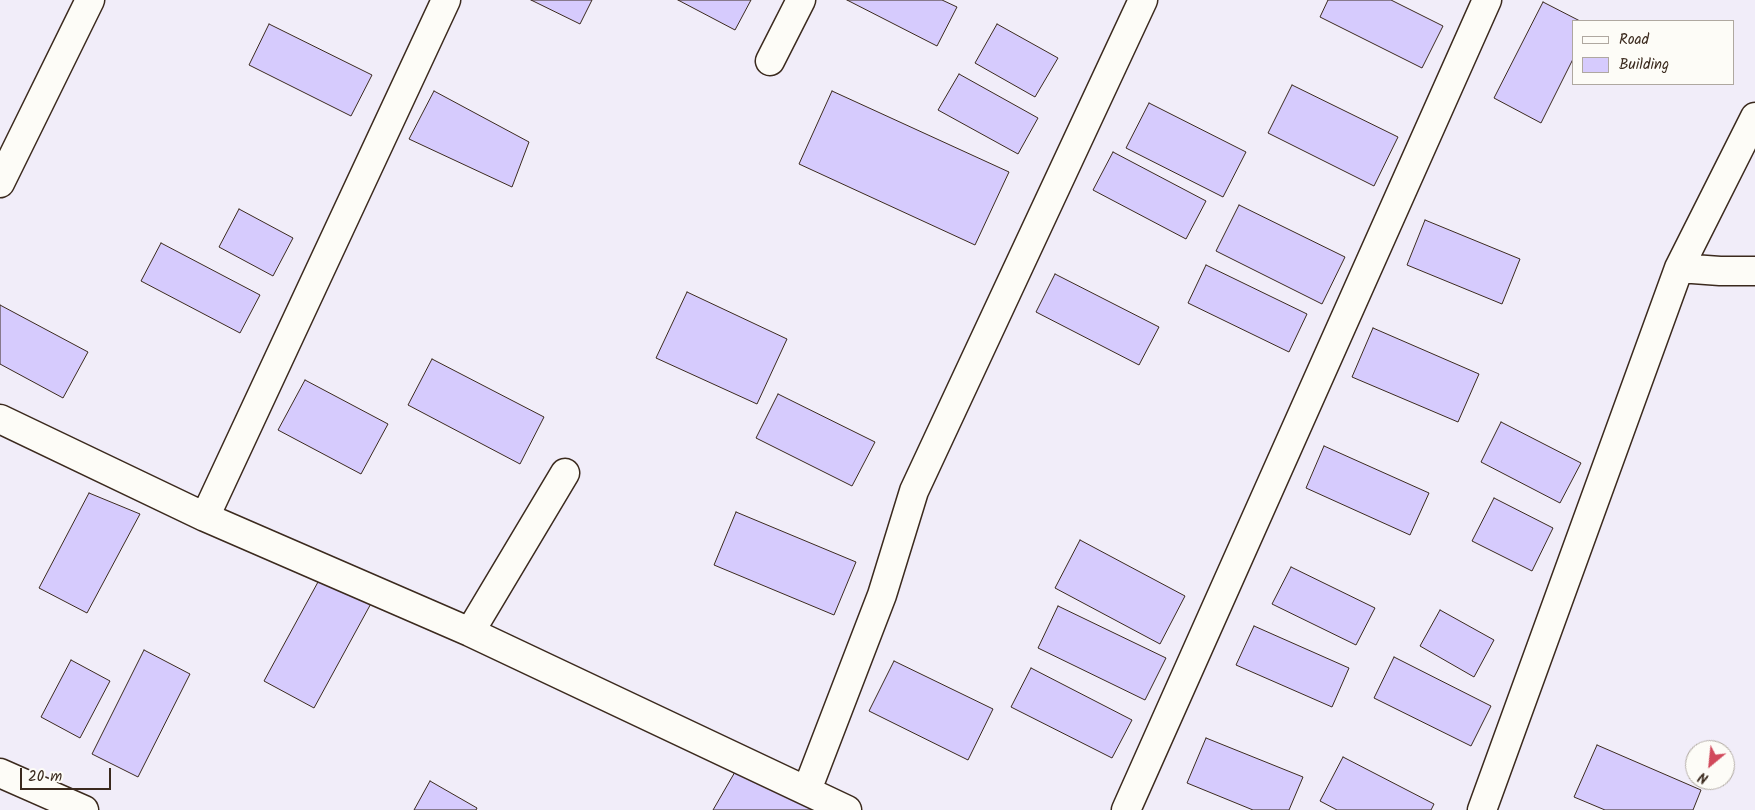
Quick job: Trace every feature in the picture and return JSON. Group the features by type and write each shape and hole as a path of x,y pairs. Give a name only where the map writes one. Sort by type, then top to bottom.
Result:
{"street":[{"path":"0,183 90,0"},
{"path":"206,517 446,0"},
{"path":"770,61 801,0"},
{"path":"807,790 882,595 914,491 1143,0"},
{"path":"1126,810 1487,0"},
{"path":"1482,810 1679,268 1755,117"},
{"path":"1679,268 1755,271"},
{"path":"0,419 206,517 470,632 847,810"},
{"path":"470,632 565,473"},
{"path":"0,774 84,810"}],"building":[{"path":"531,0 592,0 580,24"},
{"path":"678,0 751,0 735,30"},
{"path":"847,0 942,0 957,7 937,46"},
{"path":"1328,0 1391,0 1443,26 1422,68 1320,17"},
{"path":"1543,2 1578,20 1572,20 1572,61 1541,123 1494,98"},
{"path":"269,24 372,75 351,116 249,65"},
{"path":"997,24 1058,58 1035,97 975,63"},
{"path":"959,74 1038,118 1018,154 938,110"},
{"path":"1292,85 1398,137 1374,186 1268,133"},
{"path":"434,91 529,142 512,187 409,139"},
{"path":"832,91 1009,172 975,245 799,164"},
{"path":"1149,103 1246,152 1223,197 1126,148"},
{"path":"1113,152 1206,201 1186,239 1093,190"},
{"path":"1239,205 1345,257 1322,304 1216,251"},
{"path":"239,209 293,238 273,276 219,247"},
{"path":"1425,220 1520,259 1502,304 1407,265"},
{"path":"161,243 260,295 240,333 141,281"},
{"path":"1206,265 1307,314 1289,352 1188,303"},
{"path":"1055,274 1159,327 1139,365 1036,312"},
{"path":"687,292 787,339 757,404 656,358"},
{"path":"0,305 88,352 63,398 0,364"},
{"path":"1373,328 1479,374 1458,422 1352,377"},
{"path":"432,359 544,417 520,464 408,405"},
{"path":"305,380 388,424 361,474 278,430"},
{"path":"778,394 875,442 852,486 756,438"},
{"path":"1501,422 1581,463 1560,503 1481,462"},
{"path":"1324,446 1429,493 1410,535 1306,488"},
{"path":"89,493 140,514 87,613 39,588"},
{"path":"1494,498 1553,528 1532,571 1472,541"},
{"path":"736,512 856,562 834,615 714,565"},
{"path":"1080,540 1185,596 1160,644 1055,588"},
{"path":"1291,567 1375,608 1356,645 1272,604"},
{"path":"324,571 374,598 314,708 264,681"},
{"path":"1058,606 1166,658 1145,700 1038,648"},
{"path":"1440,610 1494,640 1474,677 1420,646"},
{"path":"1254,626 1349,668 1332,707 1236,665"},
{"path":"144,650 190,674 138,777 92,754"},
{"path":"1394,657 1491,706 1471,746 1374,698"},
{"path":"71,660 110,681 80,738 41,717"},
{"path":"894,661 993,709 968,760 869,711"},
{"path":"1031,668 1132,720 1112,758 1011,707"},
{"path":"1206,738 1303,777 1289,810 1253,810 1187,783"},
{"path":"1597,745 1685,783 1685,790 1701,790 1693,810 1605,810 1574,797"},
{"path":"1343,757 1434,804 1431,810 1337,810 1320,801"},
{"path":"739,765 813,807 811,810 713,810"},
{"path":"430,781 477,808 476,810 414,810"}]}
